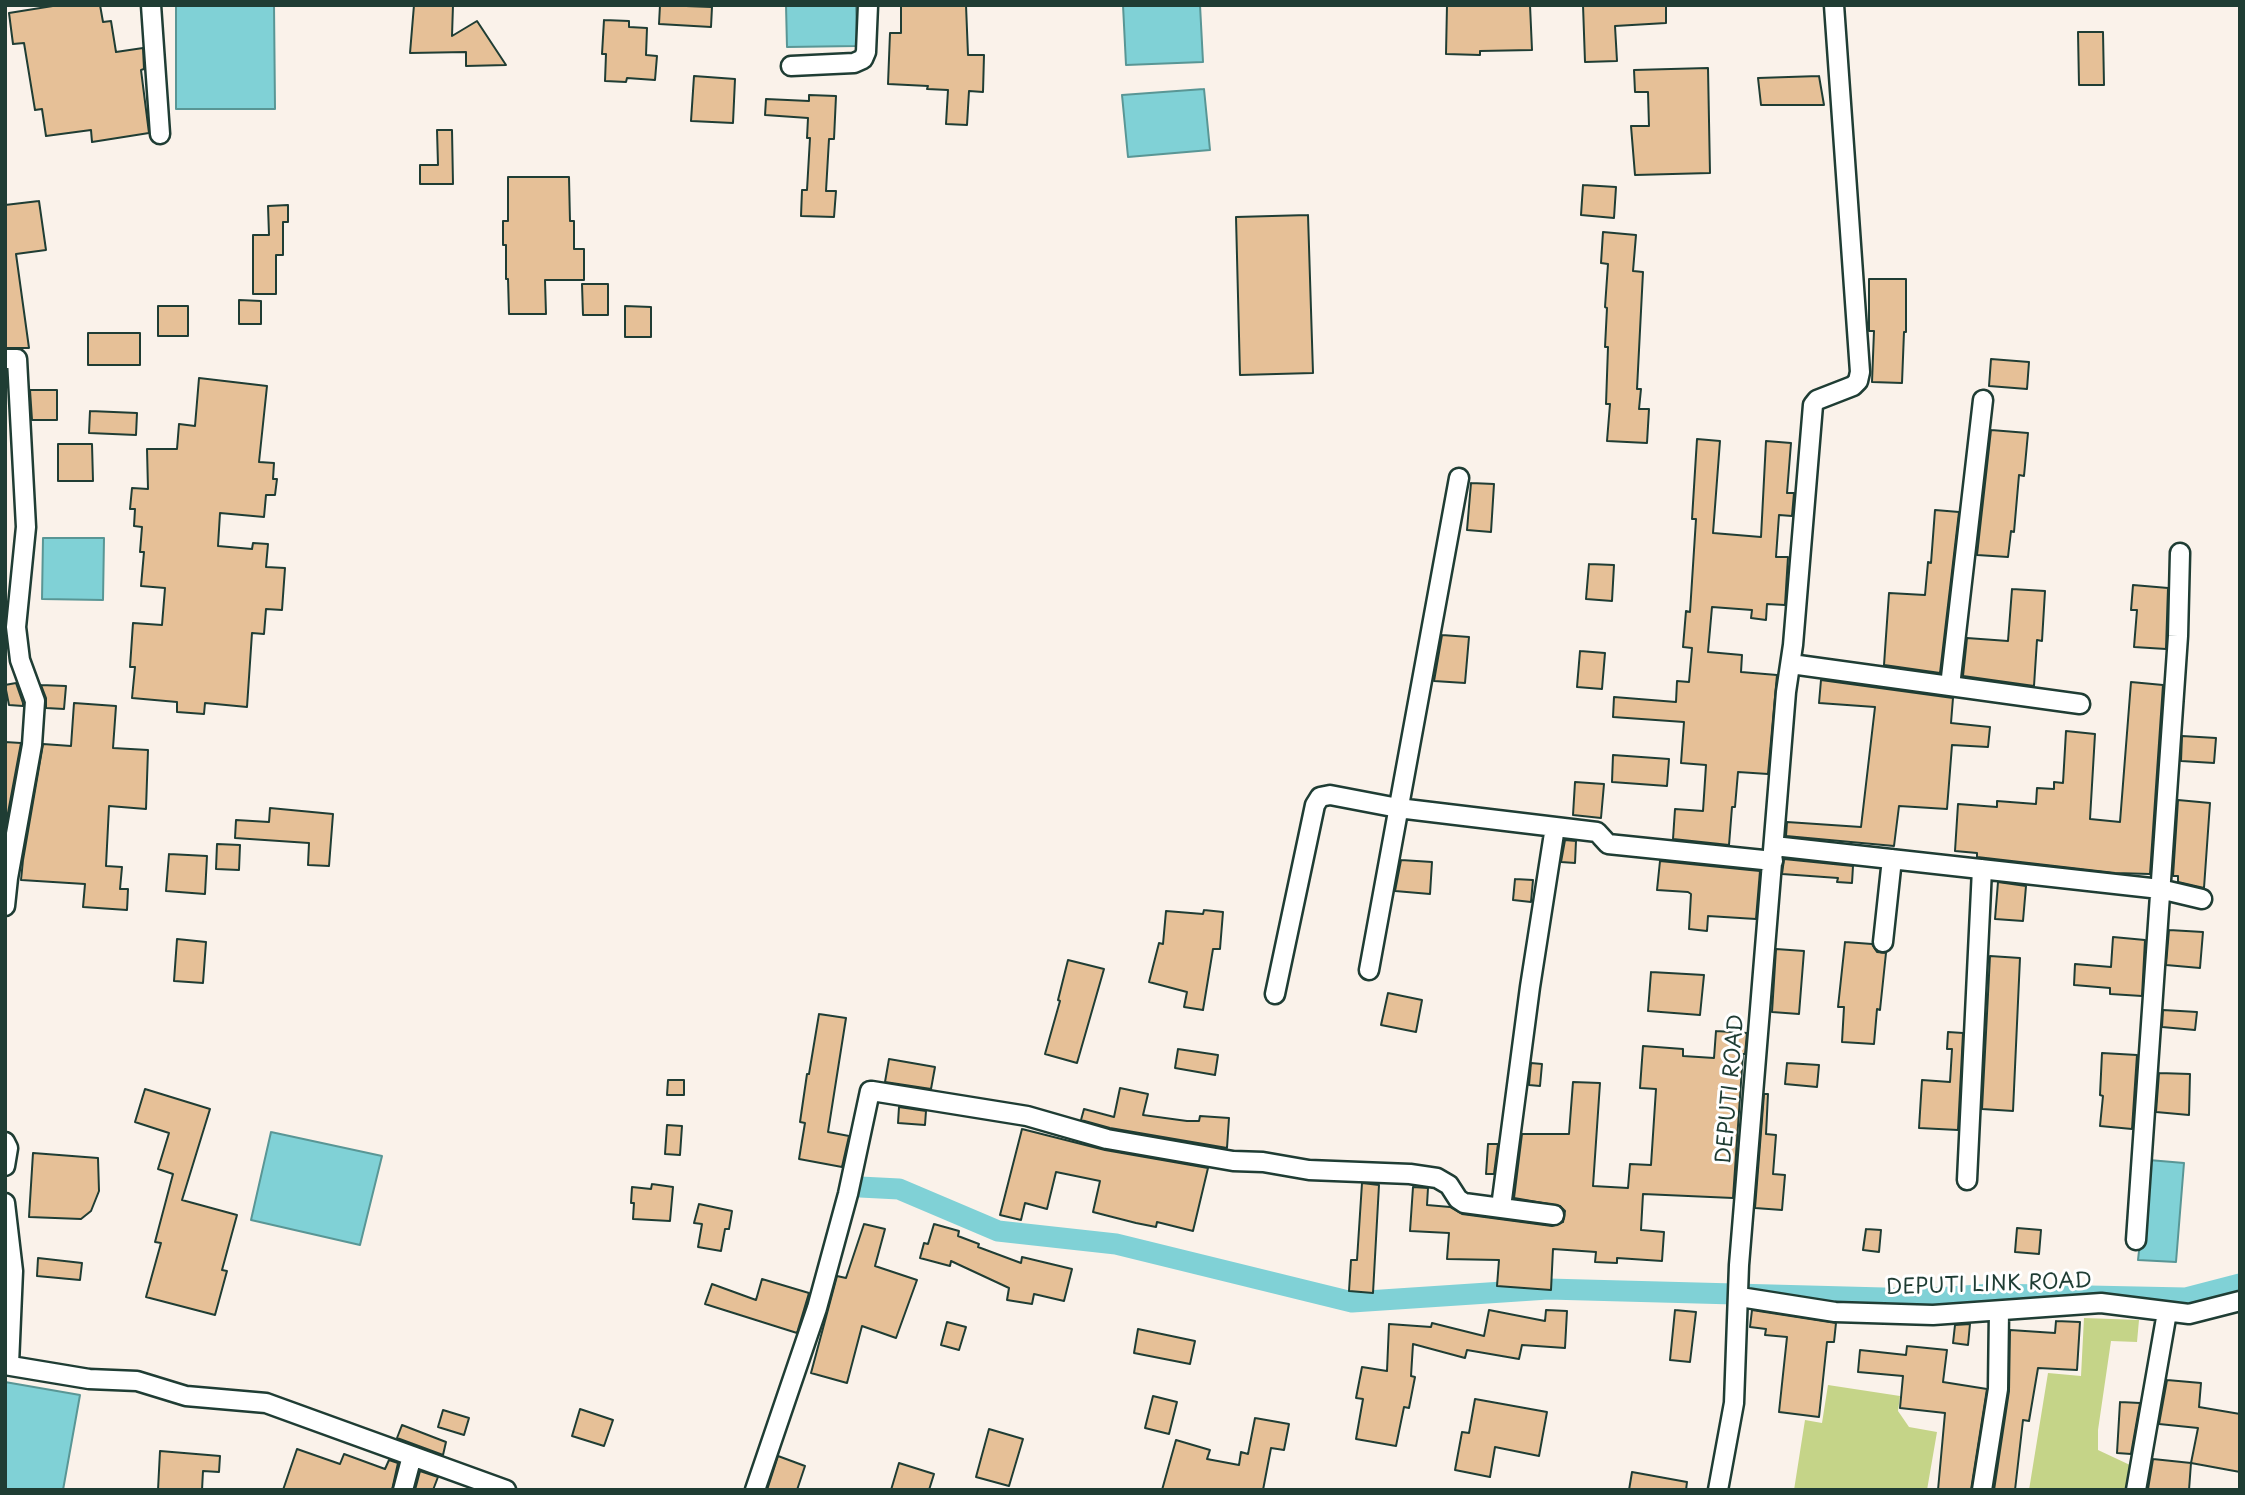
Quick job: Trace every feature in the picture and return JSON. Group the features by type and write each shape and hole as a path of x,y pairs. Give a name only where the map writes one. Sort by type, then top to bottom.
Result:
{"street":[{"path":"151,5 160,134"},
{"path":"791,66 854,63 863,60 866,52 868,5"},
{"name":"DEPUTI ROAD","path":"1718,1490 1734,1403 1740,1265 1786,692 1791,664 1813,405 1817,400 1853,386 1860,373 1834,5"},
{"path":"5,359 17,359 26,527 16,627 20,660 35,701 32,745 5,906"},
{"path":"1950,686 1983,400"},
{"path":"1369,970 1459,478"},
{"path":"2136,1240 2178,636 2180,553"},
{"path":"1791,664 2080,704"},
{"path":"1276,994 1315,805 1320,797 1330,795 1398,808 1597,832 1608,844 1892,859 2160,889 2202,899"},
{"path":"1501,1207 1528,1000 1555,827"},
{"path":"1883,942 1892,859"},
{"path":"1967,1180 1982,869"},
{"path":"755,1490 817,1308 848,1194 870,1091 1027,1116 1107,1139 1233,1161 1263,1162 1309,1170 1409,1174 1437,1178 1449,1185 1464,1203 1554,1215"},
{"path":"5,1142 8,1147 5,1166"},
{"path":"5,1203 13,1271 7,1365 89,1379 137,1381 186,1396 266,1403 506,1490"},
{"name":"DEPUTI LINK ROAD","path":"1740,1297 1835,1312 1933,1315 2101,1303 2189,1314 2240,1301"},
{"path":"1982,1490 1998,1389 1999,1311"},
{"path":"2136,1490 2166,1318"},
{"path":"403,1490 412,1456"}],"green space":[{"path":"2084,1318 2139,1320 2137,1342 2111,1341 2098,1430 2098,1450 2130,1465 2125,1490 2029,1490 2048,1373 2081,1376"},
{"path":"1828,1385 1900,1396 1898,1411 1909,1427 1937,1432 1927,1490 1794,1490 1805,1420 1822,1423"}],"water":[{"path":"176,5 274,5 275,109 176,109"},
{"path":"786,5 856,5 857,46 787,47"},
{"path":"1123,5 1200,5 1203,62 1126,65"},
{"path":"1204,89 1210,150 1128,157 1122,95"},
{"path":"43,538 104,538 103,600 42,599"},
{"path":"271,1132 382,1156 360,1245 251,1220"},
{"path":"2149,1160 2184,1163 2176,1262 2138,1260"},
{"path":"5,1382 80,1395 63,1490 5,1490"}],"building":[{"path":"59,5 100,5 103,22 111,21 116,52 143,48 144,69 141,70 149,133 92,142 91,130 46,136 42,109 35,110 24,43 13,44 9,13"},
{"path":"414,5 453,5 452,36 477,21 506,65 466,66 466,52 410,53"},
{"path":"660,5 712,7 711,27 659,24"},
{"path":"901,5 966,5 968,55 984,55 983,92 969,91 967,125 946,124 948,90 888,84 890,33 901,33"},
{"path":"1447,5 1530,5 1532,50 1480,51 1480,55 1446,54"},
{"path":"1583,5 1666,5 1666,23 1615,26 1617,61 1585,62"},
{"path":"604,20 629,21 629,27 647,28 646,55 657,56 655,80 627,78 626,82 605,81 606,54 602,54"},
{"path":"2078,32 2103,32 2104,85 2079,85"},
{"path":"1708,68 1710,173 1635,175 1631,126 1649,126 1648,92 1635,92 1634,70"},
{"path":"694,76 735,79 733,123 691,121"},
{"path":"1819,76 1824,105 1761,105 1758,78"},
{"path":"809,95 836,96 834,139 829,139 826,191 836,191 834,217 801,216 802,190 807,190 810,138 807,138 808,118 765,115 766,99 809,101"},
{"path":"437,130 452,130 453,184 420,184 420,165 438,165"},
{"path":"508,177 569,177 574,249 584,249 584,280 545,280 546,314 509,314 506,245 503,245 503,221 508,221"},
{"path":"1583,185 1616,187 1614,218 1581,215"},
{"path":"39,201 46,250 16,254 29,348 5,348 5,205"},
{"path":"288,205 288,222 283,222 283,255 276,255 276,294 253,294 253,235 269,235 268,206"},
{"path":"1308,215 1313,373 1240,375 1236,217"},
{"path":"1603,232 1636,235 1633,271 1643,272 1637,389 1641,389 1639,409 1649,409 1647,443 1607,441 1610,404 1606,404 1608,347 1605,347 1608,264 1601,263"},
{"path":"1869,279 1906,279 1902,383 1872,382 1874,331 1869,331"},
{"path":"582,284 608,284 608,315 583,315"},
{"path":"239,300 261,301 261,324 239,324"},
{"path":"158,306 188,306 188,336 158,336"},
{"path":"625,306 651,307 651,337 625,337"},
{"path":"88,333 140,333 140,365 88,365"},
{"path":"1991,359 2029,362 2027,389 1989,386"},
{"path":"199,378 267,386 259,462 274,463 273,479 277,479 275,495 266,495 264,517 220,513 218,546 252,549 253,543 268,544 266,567 285,568 282,610 266,609 264,634 252,633 247,707 205,703 204,714 177,712 177,702 132,698 135,667 130,667 133,623 162,625 165,588 141,586 144,552 140,552 142,527 134,526 135,509 130,509 132,488 148,489 147,449 177,449 179,424 195,426"},
{"path":"30,390 57,390 57,420 32,420"},
{"path":"90,411 137,413 136,435 89,433"},
{"path":"1991,430 2028,433 2024,476 2019,475 2014,532 2011,531 2008,557 1977,555"},
{"path":"1697,439 1720,441 1713,533 1761,537 1766,441 1791,443 1787,493 1794,493 1792,516 1779,515 1776,557 1788,557 1785,605 1767,604 1766,620 1751,618 1752,610 1712,607 1708,652 1742,655 1741,672 1777,675 1768,774 1738,772 1729,845 1673,839 1675,809 1703,811 1706,765 1681,763 1684,722 1613,717 1614,697 1676,702 1677,681 1689,682 1692,648 1683,647 1686,611 1690,612 1696,519 1692,519"},
{"path":"58,444 92,444 93,481 58,481"},
{"path":"1471,483 1494,484 1491,532 1467,530"},
{"path":"1935,510 1959,512 1940,673 1884,665 1889,593 1925,595 1928,562 1931,563"},
{"path":"1589,564 1614,565 1612,601 1586,599"},
{"path":"2133,585 2168,588 2166,649 2134,647 2137,610 2131,610"},
{"path":"2012,589 2045,591 2042,641 2037,640 2034,686 1963,676 1967,638 2008,641"},
{"path":"1442,635 1469,637 1465,683 1434,681"},
{"path":"1580,651 1605,653 1602,689 1577,687"},
{"path":"1821,680 1953,698 1951,723 1990,727 1988,747 1952,745 1947,809 1899,806 1894,846 1786,836 1787,822 1861,827 1875,707 1819,703"},
{"path":"2131,682 2163,685 2150,874 2115,873 1977,857 1977,853 1955,851 1958,804 1997,807 1997,801 2036,804 2037,788 2054,789 2054,782 2063,783 2066,731 2095,734 2090,819 2120,822"},
{"path":"16,683 23,706 9,705 5,685"},
{"path":"41,685 66,686 64,709 46,708 46,698"},
{"path":"74,703 116,706 113,748 148,750 146,809 109,806 106,866 122,867 120,889 128,889 127,910 83,907 85,884 21,880 43,744 71,746"},
{"path":"2182,736 2216,738 2214,763 2181,761"},
{"path":"5,742 21,743 5,829"},
{"path":"1613,755 1669,759 1667,786 1612,782"},
{"path":"1575,782 1604,784 1601,818 1573,815"},
{"path":"2178,800 2210,803 2204,888 2178,882 2178,876 2173,876"},
{"path":"270,808 333,814 329,866 308,865 309,843 235,838 236,820 269,822"},
{"path":"1565,840 1576,841 1575,863 1561,862"},
{"path":"217,844 240,845 239,870 216,869"},
{"path":"169,854 207,856 205,894 166,891"},
{"path":"1784,859 1853,866 1852,883 1837,882 1838,878 1782,874"},
{"path":"1401,860 1432,862 1430,894 1395,891"},
{"path":"1660,861 1760,871 1756,919 1708,916 1707,931 1689,929 1691,894 1657,890"},
{"path":"1515,879 1533,880 1531,902 1513,900"},
{"path":"1998,882 2026,886 2023,921 1995,919"},
{"path":"1204,910 1223,912 1220,949 1213,949 1203,1010 1184,1007 1187,992 1149,982 1159,943 1163,944 1166,911 1203,914"},
{"path":"2169,930 2203,932 2200,968 2166,965"},
{"path":"2113,937 2145,940 2142,996 2110,994 2110,988 2074,985 2075,964 2111,967"},
{"path":"177,939 206,942 203,983 174,981"},
{"path":"1845,942 1872,944 1877,952 1886,953 1874,1044 1842,1042 1844,1007 1838,1007"},
{"path":"1776,949 1804,951 1799,1014 1772,1012"},
{"path":"1990,956 2020,958 2013,1111 1982,1109"},
{"path":"1068,960 1104,969 1077,1063 1045,1054"},
{"path":"1651,972 1704,975 1700,1015 1648,1011"},
{"path":"1388,993 1422,1000 1416,1032 1381,1025"},
{"path":"2163,1010 2197,1012 2195,1030 2162,1027"},
{"path":"819,1014 846,1018 828,1132 849,1136 842,1167 799,1159 805,1123 800,1122"},
{"path":"1716,1031 1747,1033 1743,1054 1733,1198 1643,1194 1641,1230 1664,1232 1662,1261 1617,1258 1617,1263 1595,1262 1596,1252 1553,1249 1551,1290 1497,1286 1499,1260 1447,1259 1449,1233 1410,1231 1413,1187 1428,1188 1427,1205 1450,1207 1462,1214 1552,1226 1563,1222 1565,1211 1560,1206 1514,1198 1522,1134 1569,1134 1573,1082 1600,1083 1593,1186 1628,1188 1630,1164 1651,1165 1656,1089 1640,1088 1643,1046 1683,1049 1683,1056 1714,1058"},
{"path":"1948,1032 1963,1033 1958,1130 1919,1128 1922,1080 1950,1082 1952,1049 1947,1049"},
{"path":"1178,1049 1218,1055 1215,1075 1175,1068"},
{"path":"2102,1053 2137,1055 2132,1129 2100,1126 2103,1096 2100,1095"},
{"path":"889,1059 935,1067 931,1089 885,1082"},
{"path":"1531,1063 1542,1064 1540,1086 1529,1085"},
{"path":"1787,1063 1819,1065 1817,1087 1785,1084"},
{"path":"2159,1073 2190,1074 2189,1115 2156,1112"},
{"path":"668,1080 684,1080 684,1095 667,1095"},
{"path":"1120,1088 1148,1094 1143,1115 1187,1121 1199,1121 1200,1116 1229,1118 1227,1148 1110,1128 1081,1120 1084,1109 1114,1117"},
{"path":"145,1089 210,1109 182,1200 237,1215 222,1270 227,1271 215,1315 146,1297 161,1243 155,1242 173,1174 158,1169 169,1133 135,1122"},
{"path":"1764,1094 1768,1094 1766,1134 1776,1135 1773,1174 1785,1175 1782,1210 1755,1208"},
{"path":"899,1107 926,1111 925,1125 898,1123"},
{"path":"667,1125 682,1126 680,1155 665,1154"},
{"path":"1022,1129 1105,1150 1208,1168 1193,1231 1157,1222 1156,1227 1093,1212 1100,1181 1056,1172 1047,1209 1025,1203 1021,1220 1000,1215"},
{"path":"1488,1144 1498,1144 1494,1174 1486,1174"},
{"path":"33,1153 98,1158 99,1191 91,1211 81,1219 29,1217"},
{"path":"1362,1183 1379,1185 1373,1293 1349,1291 1351,1260 1357,1260"},
{"path":"652,1184 673,1187 670,1221 633,1219 632,1187 651,1189"},
{"path":"699,1204 732,1211 721,1251 698,1247 702,1224 694,1223"},
{"path":"864,1224 885,1229 875,1266 917,1280 896,1338 862,1326 847,1383 811,1373 837,1276 846,1278"},
{"path":"934,1224 959,1231 958,1236 979,1244 978,1247 1021,1263 1022,1257 1072,1269 1064,1301 1034,1294 1032,1304 1007,1300 1009,1288 951,1261 950,1266 920,1258"},
{"path":"2017,1228 2041,1230 2039,1254 2015,1252"},
{"path":"1866,1229 1881,1230 1879,1252 1863,1250"},
{"path":"38,1258 82,1263 80,1280 37,1276"},
{"path":"762,1279 809,1293 797,1333 705,1304 712,1284 756,1300"},
{"path":"1489,1310 1545,1321 1546,1310 1567,1311 1565,1348 1522,1345 1519,1359 1467,1350 1465,1358 1413,1344 1411,1376 1415,1377 1409,1408 1404,1407 1396,1446 1356,1439 1363,1399 1356,1398 1362,1367 1387,1371 1389,1324 1431,1327 1432,1323 1484,1336"},
{"path":"1675,1310 1696,1312 1690,1362 1670,1360"},
{"path":"1752,1310 1836,1323 1834,1342 1827,1342 1819,1417 1779,1412 1787,1337 1765,1335 1766,1329 1750,1327"},
{"path":"2056,1321 2080,1322 2077,1370 2038,1368 2029,1421 2023,1420 2015,1490 1994,1490 2009,1391 2010,1330 2055,1333"},
{"path":"947,1322 966,1327 959,1350 941,1345"},
{"path":"1970,1324 1968,1345 1953,1343 1955,1325"},
{"path":"1138,1329 1195,1341 1190,1364 1134,1353"},
{"path":"1907,1346 1947,1350 1943,1382 1987,1389 1971,1490 1938,1490 1945,1413 1900,1408 1903,1376 1858,1372 1860,1350 1906,1355"},
{"path":"2167,1380 2201,1383 2199,1407 2240,1414 2240,1472 2191,1463 2198,1428 2159,1424"},
{"path":"1153,1396 1177,1402 1169,1434 1145,1428"},
{"path":"1475,1399 1547,1412 1539,1456 1495,1447 1490,1477 1455,1470 1462,1432 1469,1433"},
{"path":"2120,1402 2140,1403 2131,1454 2117,1453"},
{"path":"580,1409 613,1420 604,1446 572,1436"},
{"path":"443,1410 469,1418 464,1435 438,1427"},
{"path":"1255,1418 1289,1424 1284,1450 1271,1448 1263,1490 1162,1490 1176,1440 1210,1450 1207,1459 1239,1465 1241,1452 1248,1454"},
{"path":"402,1425 446,1442 443,1455 397,1438"},
{"path":"989,1429 1023,1439 1009,1486 976,1477"},
{"path":"297,1449 340,1464 344,1454 385,1469 389,1460 398,1463 392,1490 283,1490"},
{"path":"160,1451 220,1456 219,1472 203,1471 202,1490 158,1490"},
{"path":"778,1456 805,1466 797,1490 767,1490"},
{"path":"2153,1459 2191,1463 2189,1490 2148,1489"},
{"path":"899,1463 934,1474 929,1490 891,1490"},
{"path":"420,1471 438,1477 433,1490 415,1490"},
{"path":"1632,1472 1687,1482 1686,1490 1629,1490"}],"waterway":[{"path":"860,1187 899,1189 998,1231 1116,1244 1352,1302 1548,1289 1921,1299 1993,1294 2186,1298 2240,1284"}]}
